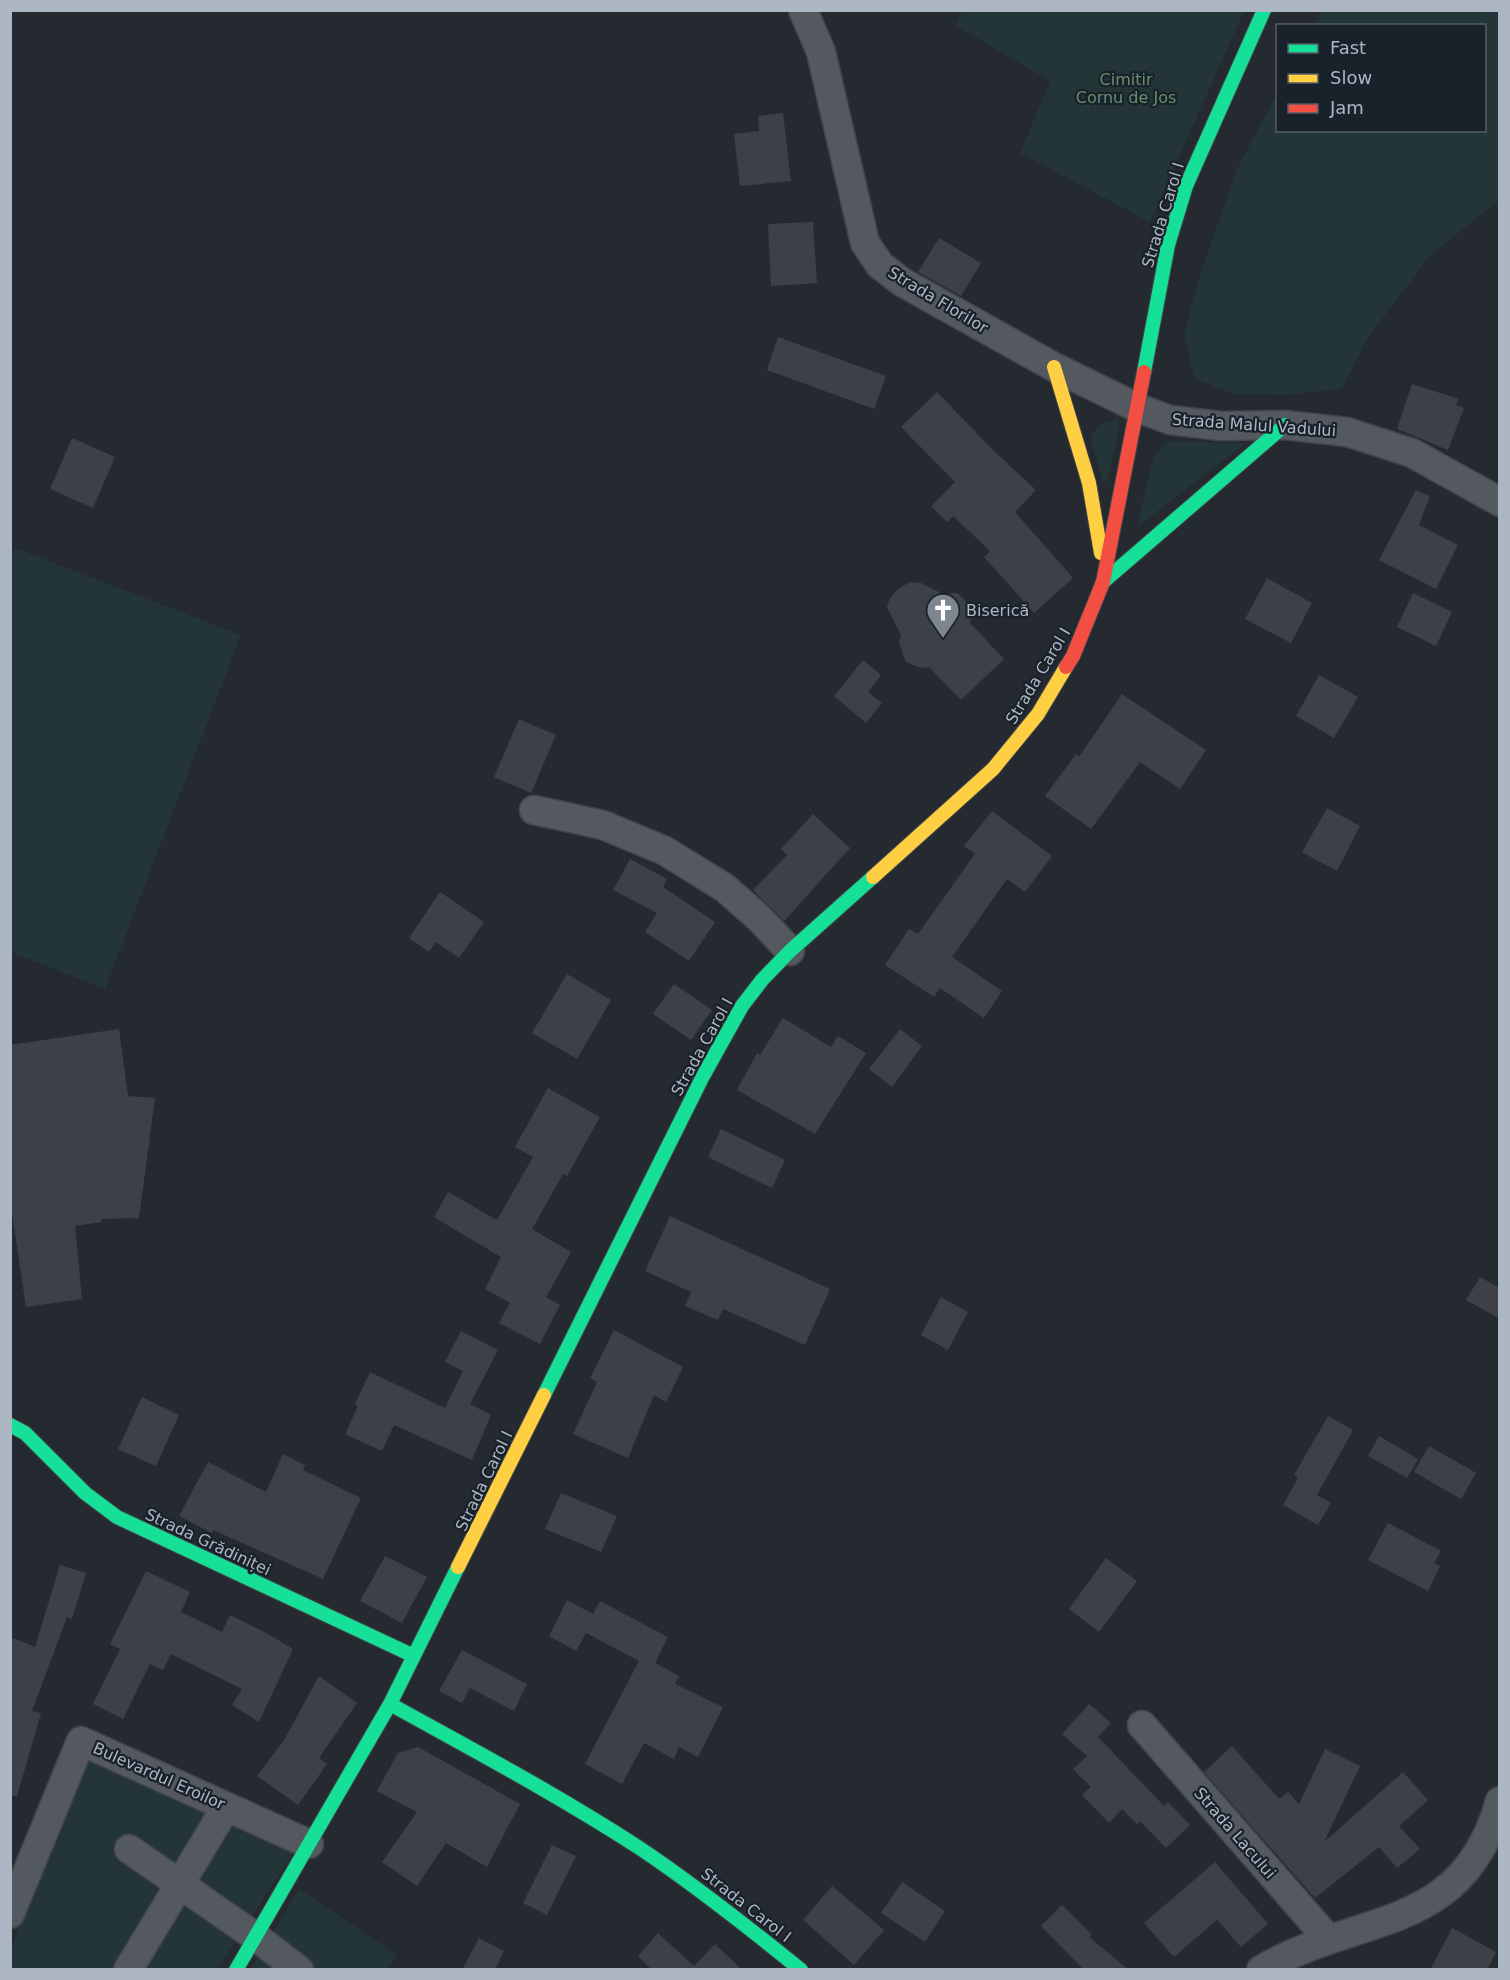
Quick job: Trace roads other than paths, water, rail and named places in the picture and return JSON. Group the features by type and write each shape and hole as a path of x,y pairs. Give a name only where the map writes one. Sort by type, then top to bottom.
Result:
{"main road":[{"name":"Strada Carol I","path":"801,1970 721,1906 627,1840 538,1786 390,1704 703,1076 742,1006 789,951 993,770 1038,714 1073,656 1103,582 1138,408 1155,302 1175,219 1204,141 1264,10"},
{"path":"1054,367 1088,483 1099,531 1103,582"},
{"path":"1103,582 1285,425"},
{"name":"Strada Grădiniței","path":"10,1425 24,1433 85,1493 117,1517 414,1656"},
{"path":"236,1970 390,1704"}],"street":[{"name":"Strada Florilor","path":"803,10 821,52 864,243 880,265 902,282 1054,367 1138,408"},
{"name":"Strada Malul Vadului","path":"1138,408 1170,420 1221,426 1285,425 1347,432 1412,453 1500,502"},
{"path":"534,810 603,825 665,851 725,888 760,919 789,951"},
{"name":"Strada Lacului","path":"1142,1725 1329,1940"},
{"name":"Bulevardul Eroilor","path":"10,1914 81,1741 309,1844"},
{"path":"1261,1970 1294,1952 1382,1923 1418,1908 1446,1890 1466,1870 1483,1844 1500,1801"},
{"path":"128,1970 222,1814"},
{"path":"129,1849 256,1937 299,1970"}],"place":[{"name":"Biserică","path":"943,639"}],"park label":[{"name":"Cimitir Cornu de Jos","path":"1126,88"}]}
